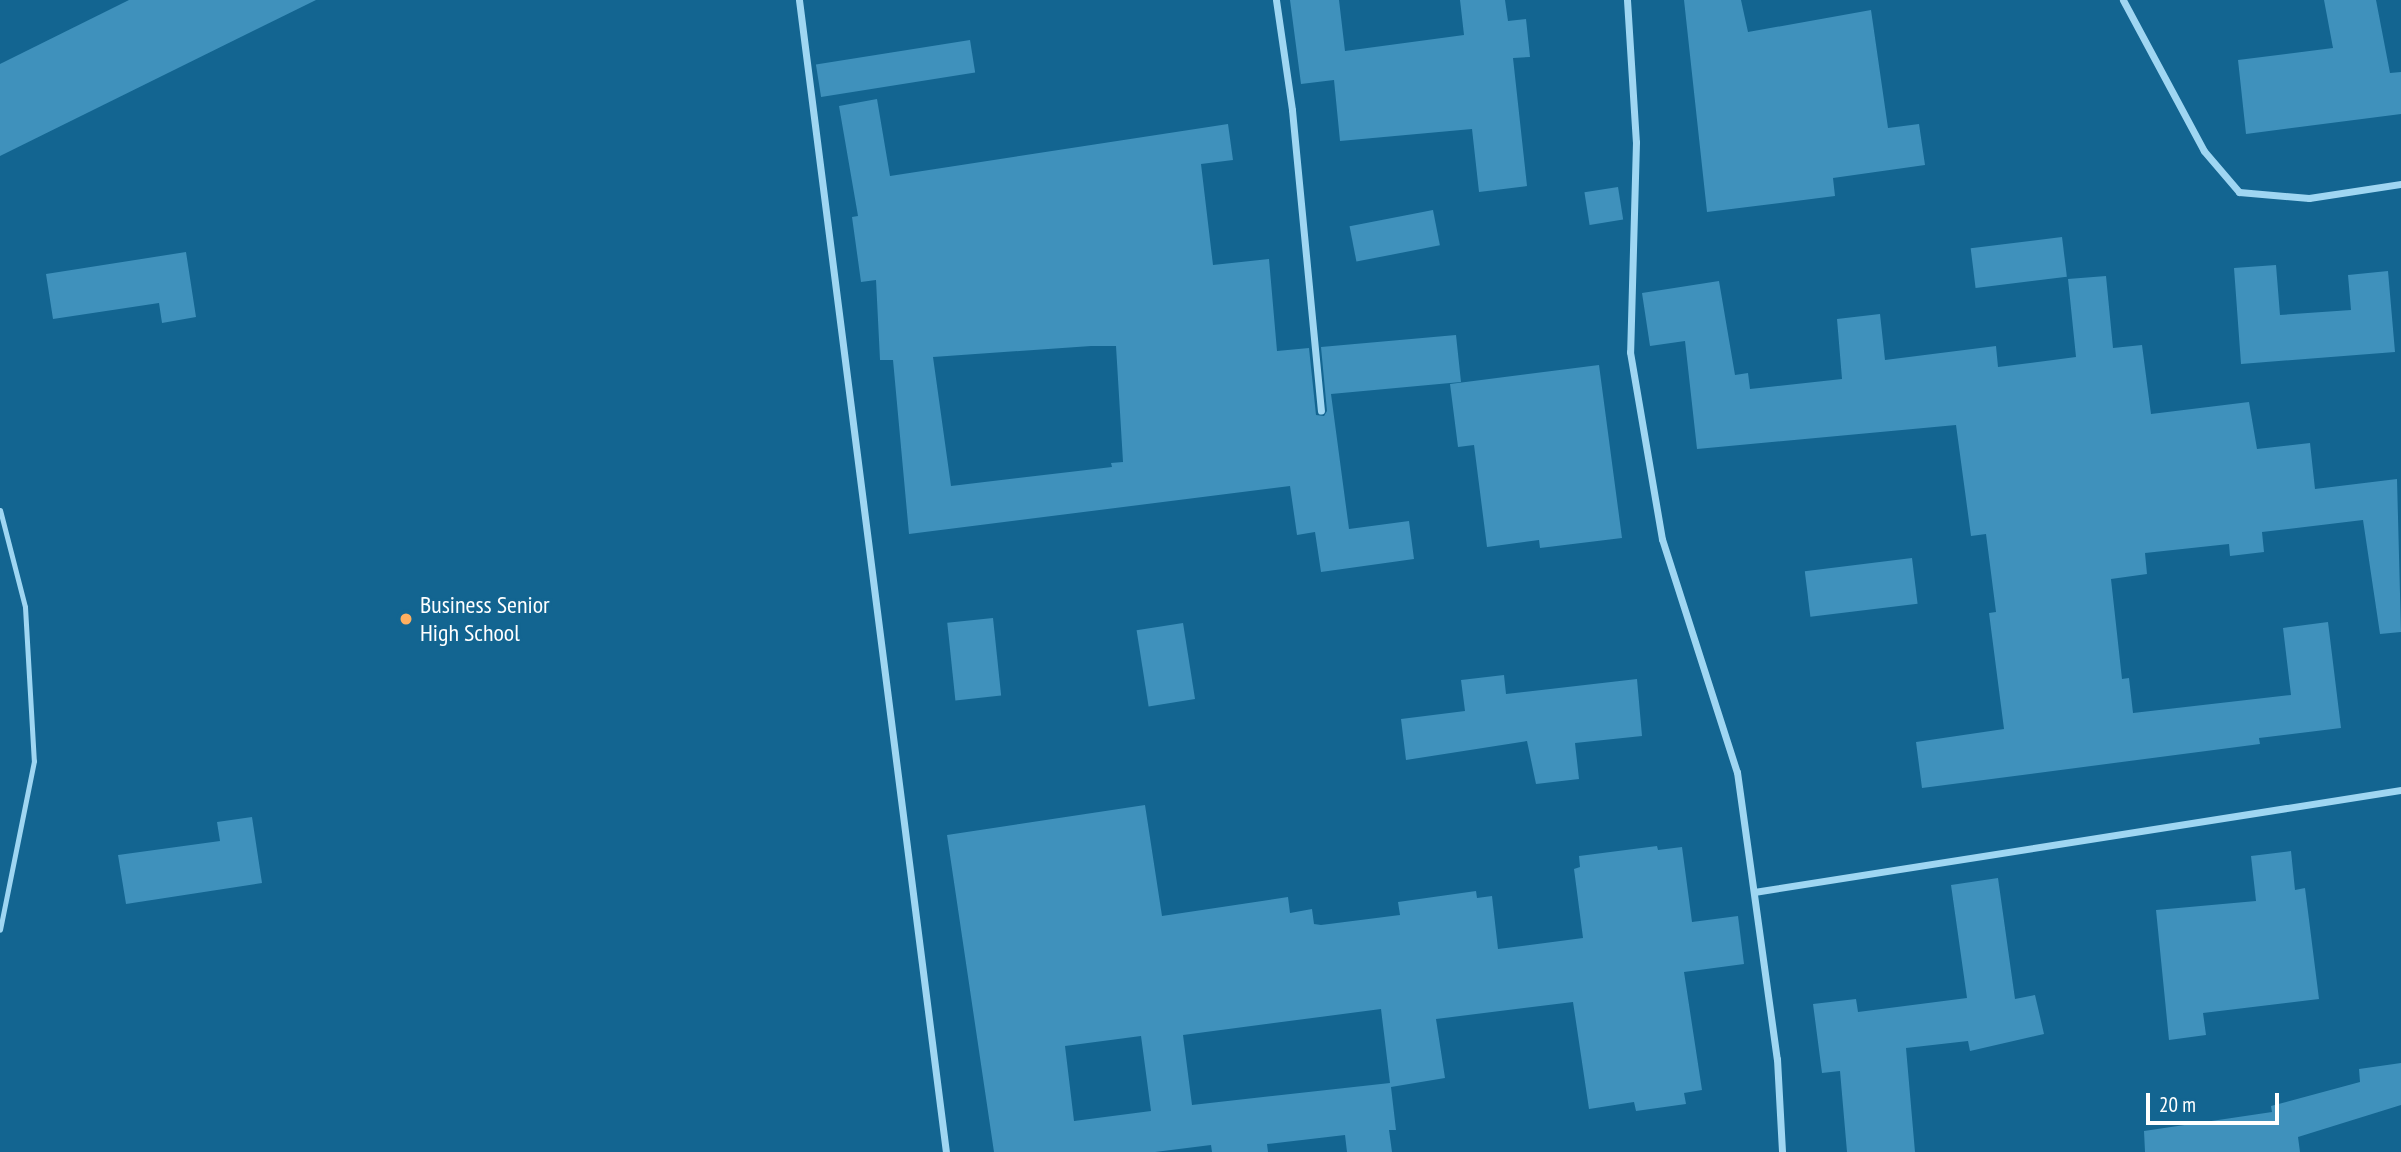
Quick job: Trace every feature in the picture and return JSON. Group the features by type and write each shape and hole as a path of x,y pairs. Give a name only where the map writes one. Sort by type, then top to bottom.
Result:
{"street":[{"path":"800,0 946,1152"},
{"path":"1276,0 1292,110 1321,411"},
{"path":"1627,0 1636,142 1630,352 1662,539 1737,772 1777,1059 1782,1152"},
{"path":"2123,0 2204,151 2239,192 2309,198 2401,184"},
{"path":"1754,892 2401,790"}],"lane":[{"path":"0,510 25,607 34,761 0,930"}],"building":[{"path":"129,0 316,0 0,156 0,64"},
{"path":"1290,0 1339,0 1345,51 1464,35 1460,0 1505,0 1508,21 1526,19 1530,57 1513,58 1527,186 1479,192 1472,129 1340,141 1334,80 1301,84"},
{"path":"1684,0 1741,0 1748,32 1871,10 1888,128 1919,124 1925,165 1833,178 1835,196 1707,212"},
{"path":"2324,0 2376,0 2390,73 2401,72 2401,114 2246,134 2238,60 2333,48"},
{"path":"970,40 975,73 821,97 816,64"},
{"path":"877,99 890,176 1228,124 1233,160 1201,164 1213,265 1269,259 1277,351 1309,348 1316,415 1324,416 1327,411 1321,347 1456,335 1461,382 1331,394 1349,529 1409,521 1414,559 1321,572 1315,532 1297,535 1290,486 909,534 893,360 880,360 876,280 861,282 852,217 858,216 839,106","holes":["1116,346 1123,462 1111,463 1112,467 951,486 933,357"]},
{"path":"1618,187 1623,220 1590,225 1584,192"},
{"path":"1433,210 1440,245 1356,262 1350,226"},
{"path":"2062,237 2067,277 1976,288 1971,248"},
{"path":"186,252 196,317 162,323 159,303 53,319 46,274"},
{"path":"2276,265 2280,315 2351,310 2348,275 2388,271 2395,352 2241,364 2234,268"},
{"path":"2106,276 2113,348 2142,345 2151,414 2249,402 2257,449 2310,443 2315,489 2397,479 2401,632 2380,634 2363,520 2262,532 2264,552 2230,556 2229,544 2145,553 2147,574 2111,579 2122,679 2129,678 2133,713 2291,695 2283,628 2328,622 2341,728 2259,738 2260,744 1922,788 1916,742 2004,729 1989,613 1996,612 1986,534 1971,536 1956,425 1697,449 1685,341 1650,346 1642,293 1719,281 1735,375 1748,373 1750,389 1842,379 1837,319 1880,314 1885,360 1996,346 1998,367 2076,357 2068,279"},
{"path":"1599,365 1622,538 1540,548 1539,540 1487,547 1474,445 1458,447 1450,384"},
{"path":"1912,558 1918,604 1810,617 1805,571"},
{"path":"993,618 1001,696 955,700 947,623"},
{"path":"1183,623 1195,699 1149,706 1137,630"},
{"path":"1504,675 1506,694 1637,679 1642,736 1575,743 1579,779 1536,784 1527,741 1406,760 1401,719 1465,711 1461,680"},
{"path":"1145,805 1162,916 1288,897 1290,913 1312,909 1314,924 1321,925 1400,915 1398,902 1476,891 1477,898 1492,896 1498,949 1583,938 1574,869 1580,867 1579,856 1657,846 1658,850 1682,847 1692,922 1738,916 1744,964 1684,972 1702,1090 1684,1093 1686,1104 1636,1111 1634,1102 1589,1109 1573,1002 1436,1019 1445,1078 1391,1087 1396,1130 1389,1130 1392,1152 1347,1152 1345,1135 1267,1144 1268,1152 1212,1152 1211,1145 1155,1152 994,1152 947,835","holes":["1381,1009 1390,1083 1192,1105 1183,1035","1141,1036 1151,1111 1074,1121 1065,1046"]},
{"path":"252,817 262,883 126,904 118,855 220,841 217,822"},
{"path":"2291,851 2295,890 2305,888 2319,999 2203,1013 2206,1035 2169,1040 2156,910 2256,901 2251,856"},
{"path":"1998,878 2015,999 2035,995 2044,1034 1970,1051 1968,1041 1906,1048 1915,1152 1847,1152 1840,1071 1822,1073 1813,1004 1856,999 1858,1012 1967,998 1951,885"},
{"path":"2401,1063 2401,1105 2298,1137 2300,1152 2145,1152 2144,1131 2272,1112 2271,1106 2360,1082 2359,1069"}],"place":[{"name":"Business Senior High School","path":"406,619"}]}
